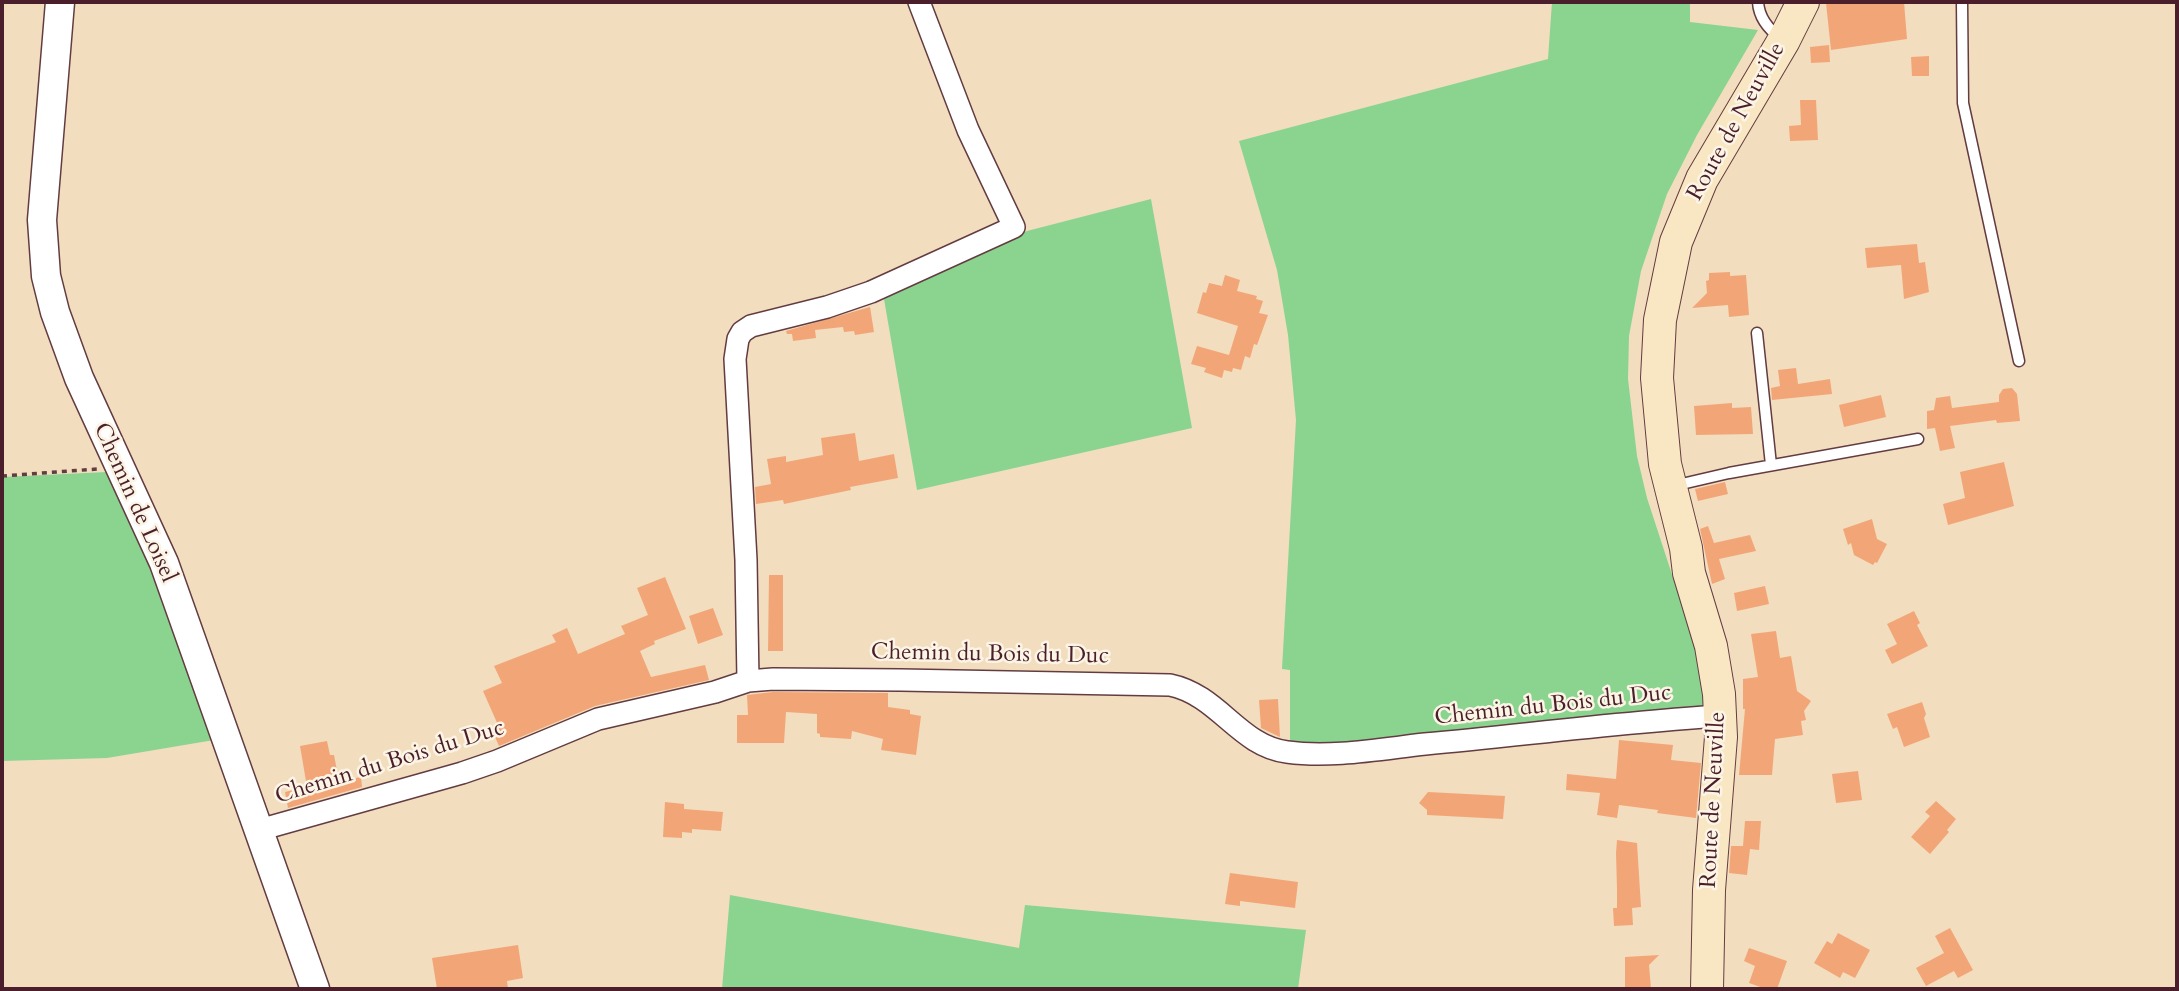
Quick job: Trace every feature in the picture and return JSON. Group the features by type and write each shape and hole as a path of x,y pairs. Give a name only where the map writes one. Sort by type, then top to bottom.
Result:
{"main road":[{"name":"Route de Neuville","path":"1707,989 1709,890 1720,770 1721,716 1711,646 1689,573 1686,548 1647,434 1643,376 1646,317 1659,253 1674,206 1697,157 1802,3"}],"street":[{"name":"Chemin de Loisel","path":"60,2 42,200 46,276 59,328 163,563 315,989"},
{"path":"748,681 747,559 735,359 738,339 742,332 760,322 814,310 871,292 1014,227 992,185 963,117 919,2"},
{"name":"Chemin du Bois du Duc","path":"258,830 462,773 498,761 598,719 715,692 748,681 773,678 1170,685 1189,690 1207,700 1260,744 1289,753 1359,751 1721,716"}],"lane":[{"path":"1758,2 1765,23 1779,37"},
{"path":"1962,2 1963,103 2019,361"},
{"path":"1757,333 1771,465"},
{"path":"1664,489 1771,465 1918,439"}],"path":[{"path":"2,476 120,467"}],"green space":[{"path":"1552,2 1690,2 1690,22 1758,30 1697,135 1667,194 1641,271 1629,336 1628,379 1637,456 1647,498 1697,651 1706,717 1290,747 1290,670 1282,669 1296,420 1288,335 1277,270 1239,141 1548,59"},
{"path":"1151,199 1192,428 917,490 884,299 1027,231"},
{"path":"107,472 156,575 214,740 107,758 2,761 2,477"},
{"path":"730,895 1019,948 1025,905 1306,930 1298,989 722,989"}],"building":[{"path":"1904,2 1907,39 1831,50 1826,3"},
{"path":"1829,45 1830,62 1811,63 1810,47"},
{"path":"1929,56 1929,76 1912,76 1911,57"},
{"path":"1800,100 1816,100 1818,140 1790,141 1789,126 1801,125"},
{"path":"1917,244 1919,263 1925,262 1929,292 1904,299 1901,265 1867,268 1865,248"},
{"path":"1730,272 1730,276 1746,275 1749,315 1729,317 1728,305 1692,308 1707,293 1706,281 1709,280 1709,273"},
{"path":"1225,275 1240,280 1237,291 1257,296 1256,299 1263,301 1259,313 1268,315 1250,358 1245,356 1241,370 1224,370 1222,378 1204,372 1206,368 1191,364 1197,346 1229,355 1238,326 1197,313 1203,292 1206,293 1209,283 1222,286"},
{"path":"870,307 874,332 855,335 854,331 844,332 843,327 815,330 816,338 793,341 792,334 787,334 786,331"},
{"path":"1796,368 1798,384 1830,379 1832,394 1772,400 1771,388 1780,386 1778,370"},
{"path":"2012,388 2017,394 2020,421 1997,423 1996,420 1950,426 1955,448 1940,451 1935,428 1927,429 1927,411 1934,410 1936,398 1950,396 1952,408 1999,402 2003,389"},
{"path":"1881,395 1886,417 1844,427 1839,405"},
{"path":"1732,403 1732,408 1751,407 1753,434 1696,435 1694,406"},
{"path":"855,433 859,461 894,454 898,478 784,504 783,500 756,504 755,487 771,484 767,459 786,456 786,462 823,455 821,438"},
{"path":"2004,462 2014,506 1948,525 1943,504 1965,498 1960,472"},
{"path":"1725,482 1728,494 1698,501 1695,489"},
{"path":"1872,519 1877,539 1887,544 1877,563 1873,565 1854,555 1843,529"},
{"path":"1708,526 1714,543 1750,535 1756,551 1719,559 1725,579 1712,584 1700,529"},
{"path":"769,575 783,575 783,651 768,651"},
{"path":"665,577 686,629 654,641 655,644 640,651 651,677 705,665 709,680 595,706 499,746 491,728 498,725 483,691 502,683 494,666 556,642 552,635 567,628 578,654 625,634 621,626 648,615 637,588"},
{"path":"1765,586 1769,604 1737,611 1734,593"},
{"path":"713,608 723,635 698,644 689,616"},
{"path":"1914,611 1920,623 1917,625 1928,646 1892,664 1885,650 1897,644 1887,624"},
{"path":"1776,631 1780,658 1791,656 1797,691 1811,701 1804,711 1806,720 1801,721 1803,735 1775,739 1772,775 1739,775 1745,709 1743,679 1758,677 1751,634"},
{"path":"773,692 888,693 888,707 910,710 910,714 921,716 916,755 881,750 883,739 852,731 851,739 820,737 817,733 817,714 786,712 784,743 737,743 737,715 748,715 747,695"},
{"path":"1278,699 1280,737 1261,728 1259,700"},
{"path":"1922,702 1930,737 1904,747 1897,727 1893,729 1887,714"},
{"path":"1619,740 1673,745 1671,760 1701,763 1696,818 1619,805 1617,818 1597,815 1600,793 1566,790 1567,774 1616,779"},
{"path":"327,741 330,755 334,755 339,781 361,777 362,787 288,808 285,792 307,787 300,746"},
{"path":"1858,771 1862,800 1836,803 1832,774"},
{"path":"1428,792 1505,796 1503,819 1427,815 1427,810 1419,803"},
{"path":"1936,801 1956,819 1947,830 1949,832 1930,854 1911,837 1930,816 1925,812"},
{"path":"665,802 684,804 684,809 723,812 721,831 692,829 692,833 682,832 682,838 663,837"},
{"path":"1745,821 1761,821 1759,850 1750,849 1747,875 1729,873 1731,846 1743,846"},
{"path":"1617,840 1637,843 1641,907 1632,908 1633,925 1614,926 1613,908 1617,908"},
{"path":"1230,873 1298,882 1295,908 1240,901 1240,906 1225,904"},
{"path":"1950,928 1973,970 1958,978 1954,971 1926,986 1916,968 1944,953 1935,936"},
{"path":"1838,933 1870,950 1855,978 1843,972 1840,978 1814,963 1827,941 1832,944"},
{"path":"518,945 523,978 507,981 508,989 437,989 432,958"},
{"path":"1749,948 1787,961 1777,989 1766,989 1749,983 1755,966 1744,961"},
{"path":"1659,955 1649,965 1651,989 1625,989 1625,957"}]}
